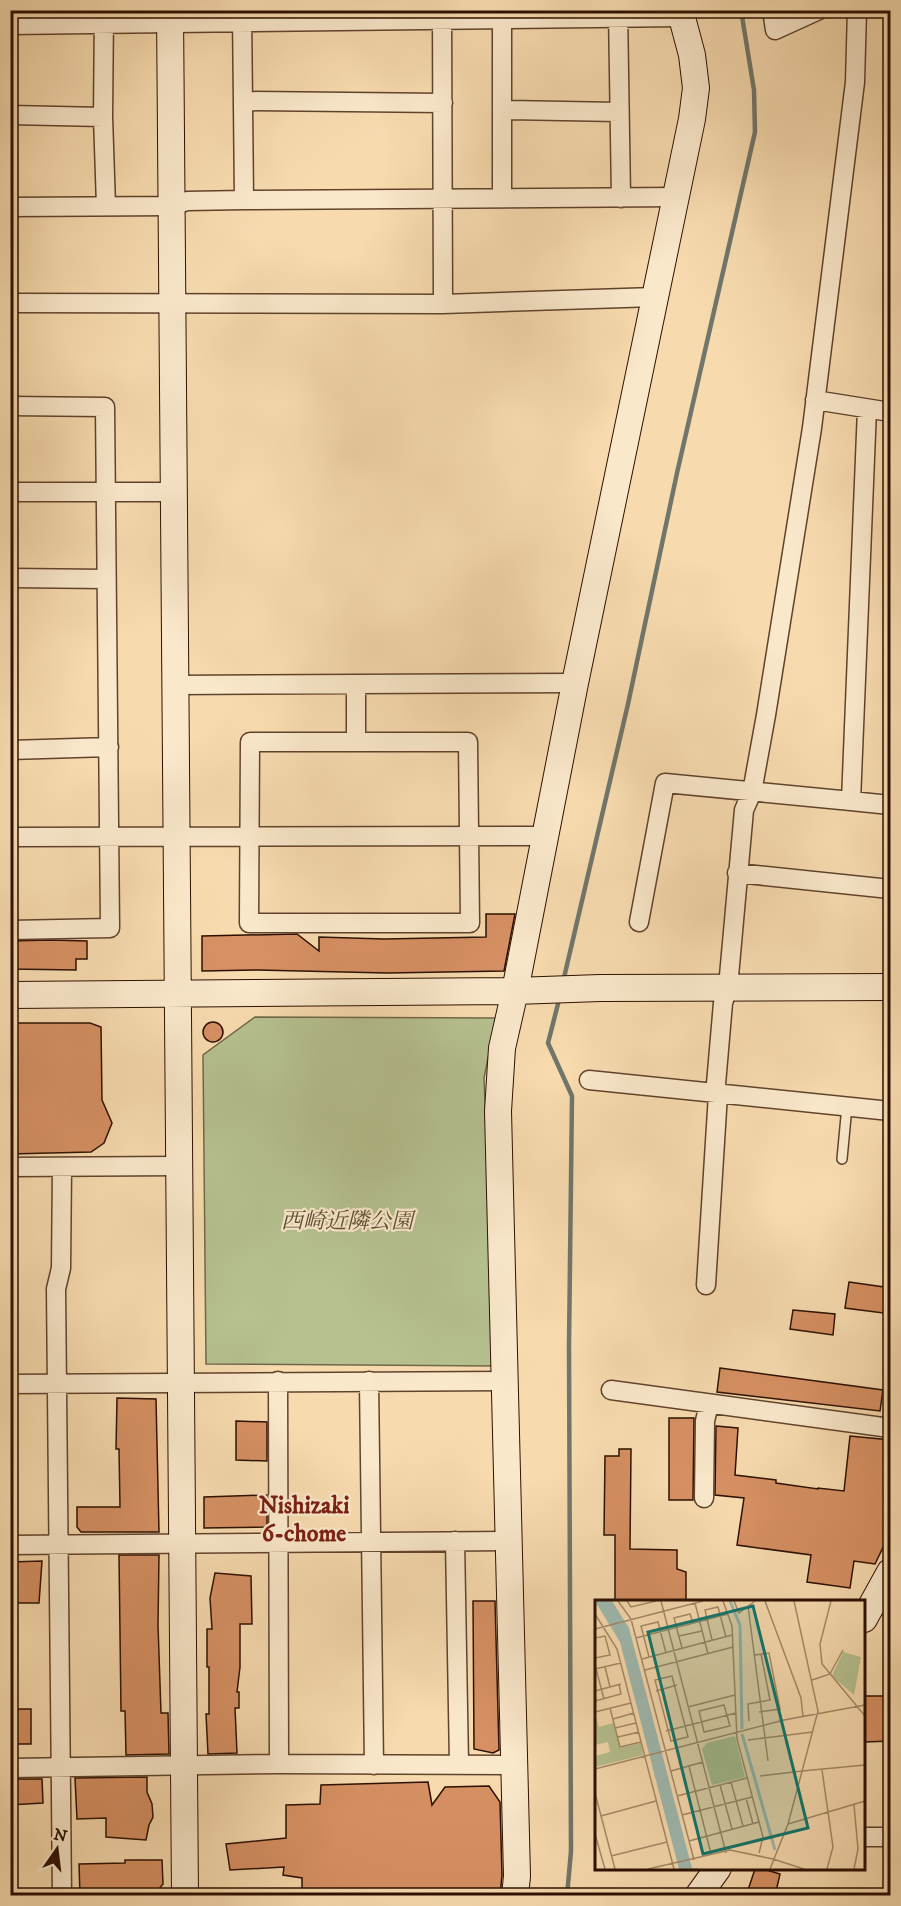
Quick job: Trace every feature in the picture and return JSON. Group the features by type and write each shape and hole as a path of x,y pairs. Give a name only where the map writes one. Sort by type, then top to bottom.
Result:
{"street":[{"path":"772,10 775,30 819,10"},
{"path":"706,1285 718,1094 716,1084 723,1003 728,987 744,810 752,792 766,715 815,400 855,82 857,10"},
{"path":"618,14 621,198"},
{"path":"10,25 104,17 681,14 692,56 696,88 692,119 574,683 546,836 502,1048 498,1111 517,1876 514,1896"},
{"path":"442,15 443,304"},
{"path":"502,15 504,110 502,198"},
{"path":"242,16 244,200"},
{"path":"104,17 103,117 106,206"},
{"path":"170,17 185,1896"},
{"path":"243,101 442,103"},
{"path":"504,110 619,112"},
{"path":"10,115 103,117"},
{"path":"10,207 172,206 187,201 244,200 676,197"},
{"path":"10,303 443,304 655,297"},
{"path":"815,400 891,412"},
{"path":"10,406 105,407 110,837 110,928 10,930"},
{"path":"851,801 867,409"},
{"path":"10,492 174,492"},
{"path":"10,578 106,579"},
{"path":"175,686 574,683"},
{"path":"356,685 356,742"},
{"path":"250,742 468,742 468,836 470,923 249,923 250,742"},
{"path":"10,750 109,747"},
{"path":"639,922 665,783 891,805"},
{"path":"10,837 546,836"},
{"path":"737,873 891,889"},
{"path":"10,995 891,987"},
{"path":"589,1080 891,1111"},
{"path":"10,1167 179,1166"},
{"path":"62,1167 61,1268 56,1288 62,1896"},
{"path":"278,1381 279,1764"},
{"path":"369,1381 374,1765"},
{"path":"10,1384 505,1381"},
{"path":"611,1390 891,1428"},
{"path":"704,1498 705,1420 709,1404"},
{"path":"455,1541 459,1764"},
{"path":"10,1545 509,1541"},
{"path":"865,1617 891,1572"},
{"path":"10,1768 279,1764 514,1765"},
{"path":"865,1838 891,1837"},
{"path":"698,1896 717,1870"}],"lane":[{"path":"842,1159 847,1106"}],"green space":[{"name":"西崎近隣公園","path":"255,1017 496,1018 484,1078 496,1366 206,1364 203,1055"}],"building":[{"path":"486,914 515,914 504,971 387,973 202,971 202,936 297,934 319,951 319,937 384,939 486,937"},
{"path":"10,941 87,941 87,959 76,959 76,970 10,969"},
{"path":"213,1022 220,1025 223,1032 220,1039 213,1042 206,1039 203,1032 206,1025"},
{"path":"10,1023 90,1023 101,1027 102,1100 112,1123 104,1143 91,1152 10,1154"},
{"path":"849,1282 891,1288 891,1314 845,1308"},
{"path":"793,1310 835,1314 833,1335 790,1329"},
{"path":"720,1368 883,1390 880,1411 717,1392"},
{"path":"117,1398 156,1399 159,1532 81,1532 77,1527 77,1507 120,1507 119,1449 116,1449"},
{"path":"669,1418 694,1418 693,1500 669,1500"},
{"path":"236,1421 267,1422 267,1461 236,1460"},
{"path":"716,1426 738,1428 735,1475 776,1480 776,1483 818,1489 844,1491 850,1436 891,1440 889,1494 891,1494 891,1513 888,1537 875,1564 854,1561 850,1588 807,1582 811,1555 737,1545 744,1498 715,1495"},
{"path":"619,1449 631,1449 630,1549 677,1550 677,1569 686,1572 686,1600 615,1600 615,1535 604,1535 605,1456 619,1456"},
{"path":"267,1495 267,1527 204,1528 204,1497"},
{"path":"119,1555 159,1555 158,1625 161,1713 168,1713 169,1754 126,1755 125,1711 121,1711"},
{"path":"42,1561 39,1603 10,1603 10,1562"},
{"path":"215,1573 251,1576 252,1624 240,1624 240,1667 237,1692 239,1692 239,1708 235,1708 237,1753 208,1754 207,1629 212,1629 210,1598"},
{"path":"473,1601 495,1601 499,1750 493,1753 474,1749"},
{"path":"865,1696 889,1696 891,1741 865,1742"},
{"path":"10,1709 31,1709 31,1744 10,1744"},
{"path":"147,1777 147,1792 152,1804 153,1817 146,1840 106,1837 106,1818 77,1819 75,1778"},
{"path":"10,1779 42,1779 43,1803 10,1805"},
{"path":"428,1782 432,1805 445,1787 489,1786 500,1802 502,1875 500,1896 302,1896 302,1878 283,1875 284,1867 230,1870 226,1844 286,1838 286,1805 320,1804 321,1785"},
{"path":"125,1860 162,1860 163,1884 155,1894 80,1895 79,1864 125,1863"},
{"path":"755,1870 766,1870 780,1874 775,1896 746,1896"}],"waterway":[{"path":"563,982 628,704 677,473 755,132 754,90 741,10"},
{"path":"560,996 548,1043 572,1096 569,1346 571,1851 567,1896"}],"district":[{"name":"Nishizaki 6-chome","path":"304,1520"}]}
